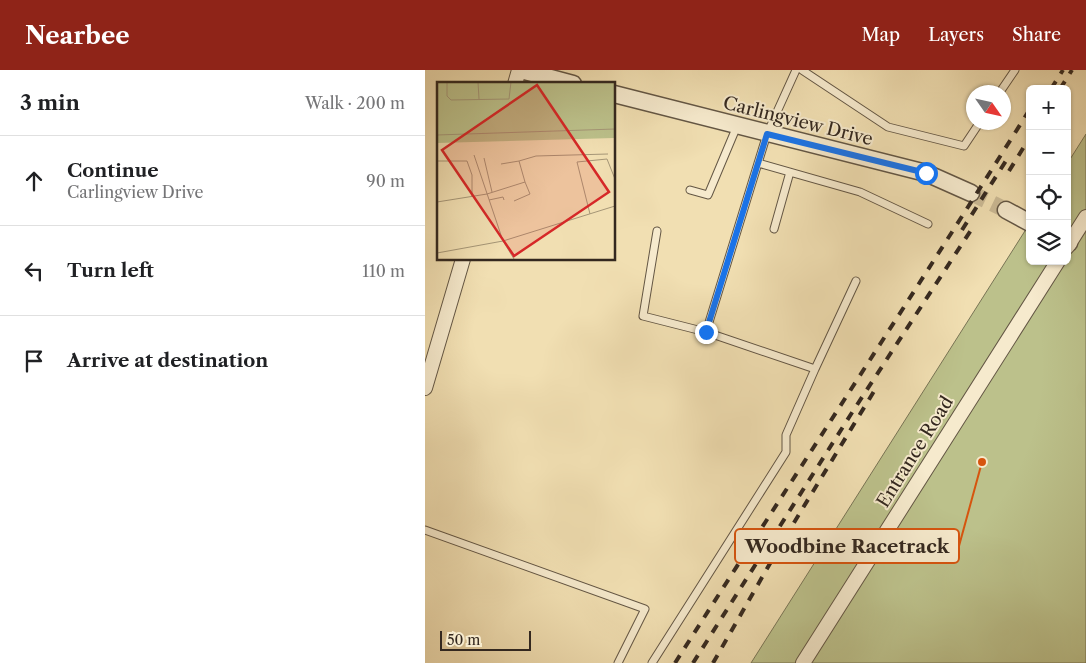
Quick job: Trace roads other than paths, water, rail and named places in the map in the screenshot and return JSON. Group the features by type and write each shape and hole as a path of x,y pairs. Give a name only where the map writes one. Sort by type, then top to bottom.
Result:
{"street":[{"path":"516,82 520,70 565,82"},
{"name":"Carlingview Drive","path":"615,94 926,173 971,193"},
{"path":"1006,210 1026,221"},
{"path":"1071,240 1086,217"},
{"path":"425,388 463,260"},
{"name":"Entrance Road","path":"803,663 1055,265"}],"lane":[{"path":"706,332 767,134 796,70"},
{"path":"803,70 889,127 964,146 975,130"},
{"path":"1005,85 1015,70"},
{"path":"691,190 708,195 737,126"},
{"path":"758,163 860,192 928,224"},
{"path":"774,229 790,172"},
{"path":"657,231 643,316 706,332 815,369"},
{"path":"652,663 786,452 786,435 856,281"},
{"path":"425,530 645,609 618,663"}],"tunnel":[{"path":"971,193 1006,210"}],"railway":[{"path":"1054,85 1063,70"},
{"path":"1063,85 1072,70"},
{"path":"675,663 1026,115"},
{"path":"1009,171 1026,143"},
{"path":"962,230 1009,156"},
{"path":"693,663 853,411 975,224"},
{"path":"713,663 784,539 876,388"}],"place":[{"name":"Woodbine Racetrack","path":"982,462"}]}
